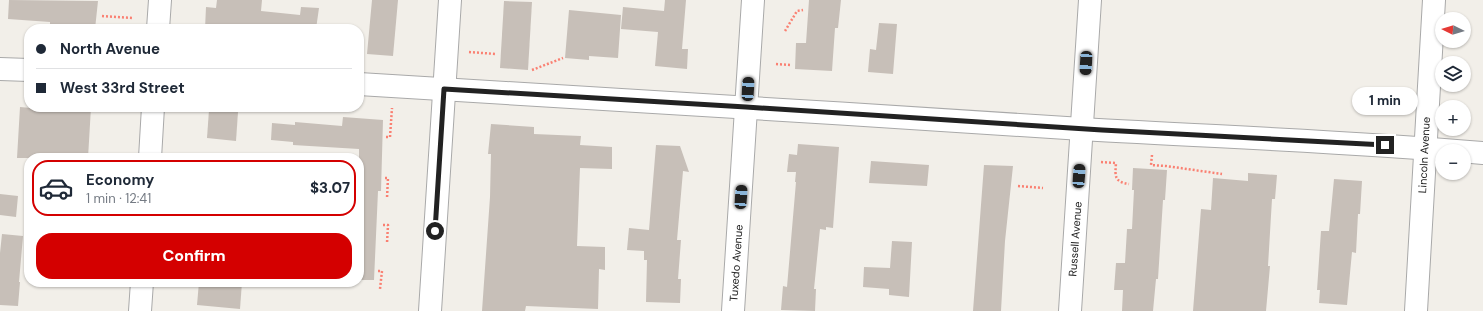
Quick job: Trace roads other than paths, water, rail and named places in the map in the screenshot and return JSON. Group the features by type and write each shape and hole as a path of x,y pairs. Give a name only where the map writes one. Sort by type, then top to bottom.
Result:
{"street":[{"path":"158,24 160,0"},
{"path":"430,311 450,0"},
{"name":"Tuxedo Avenue","path":"733,311 753,0"},
{"name":"Russell Avenue","path":"1070,311 1090,0"},
{"name":"Lincoln Avenue","path":"1416,311 1424,148 1434,0"},
{"path":"0,69 24,70"},
{"path":"364,84 1082,129 1424,148 1483,153"},
{"path":"150,153 153,112"},
{"path":"140,311 142,287"}]}
